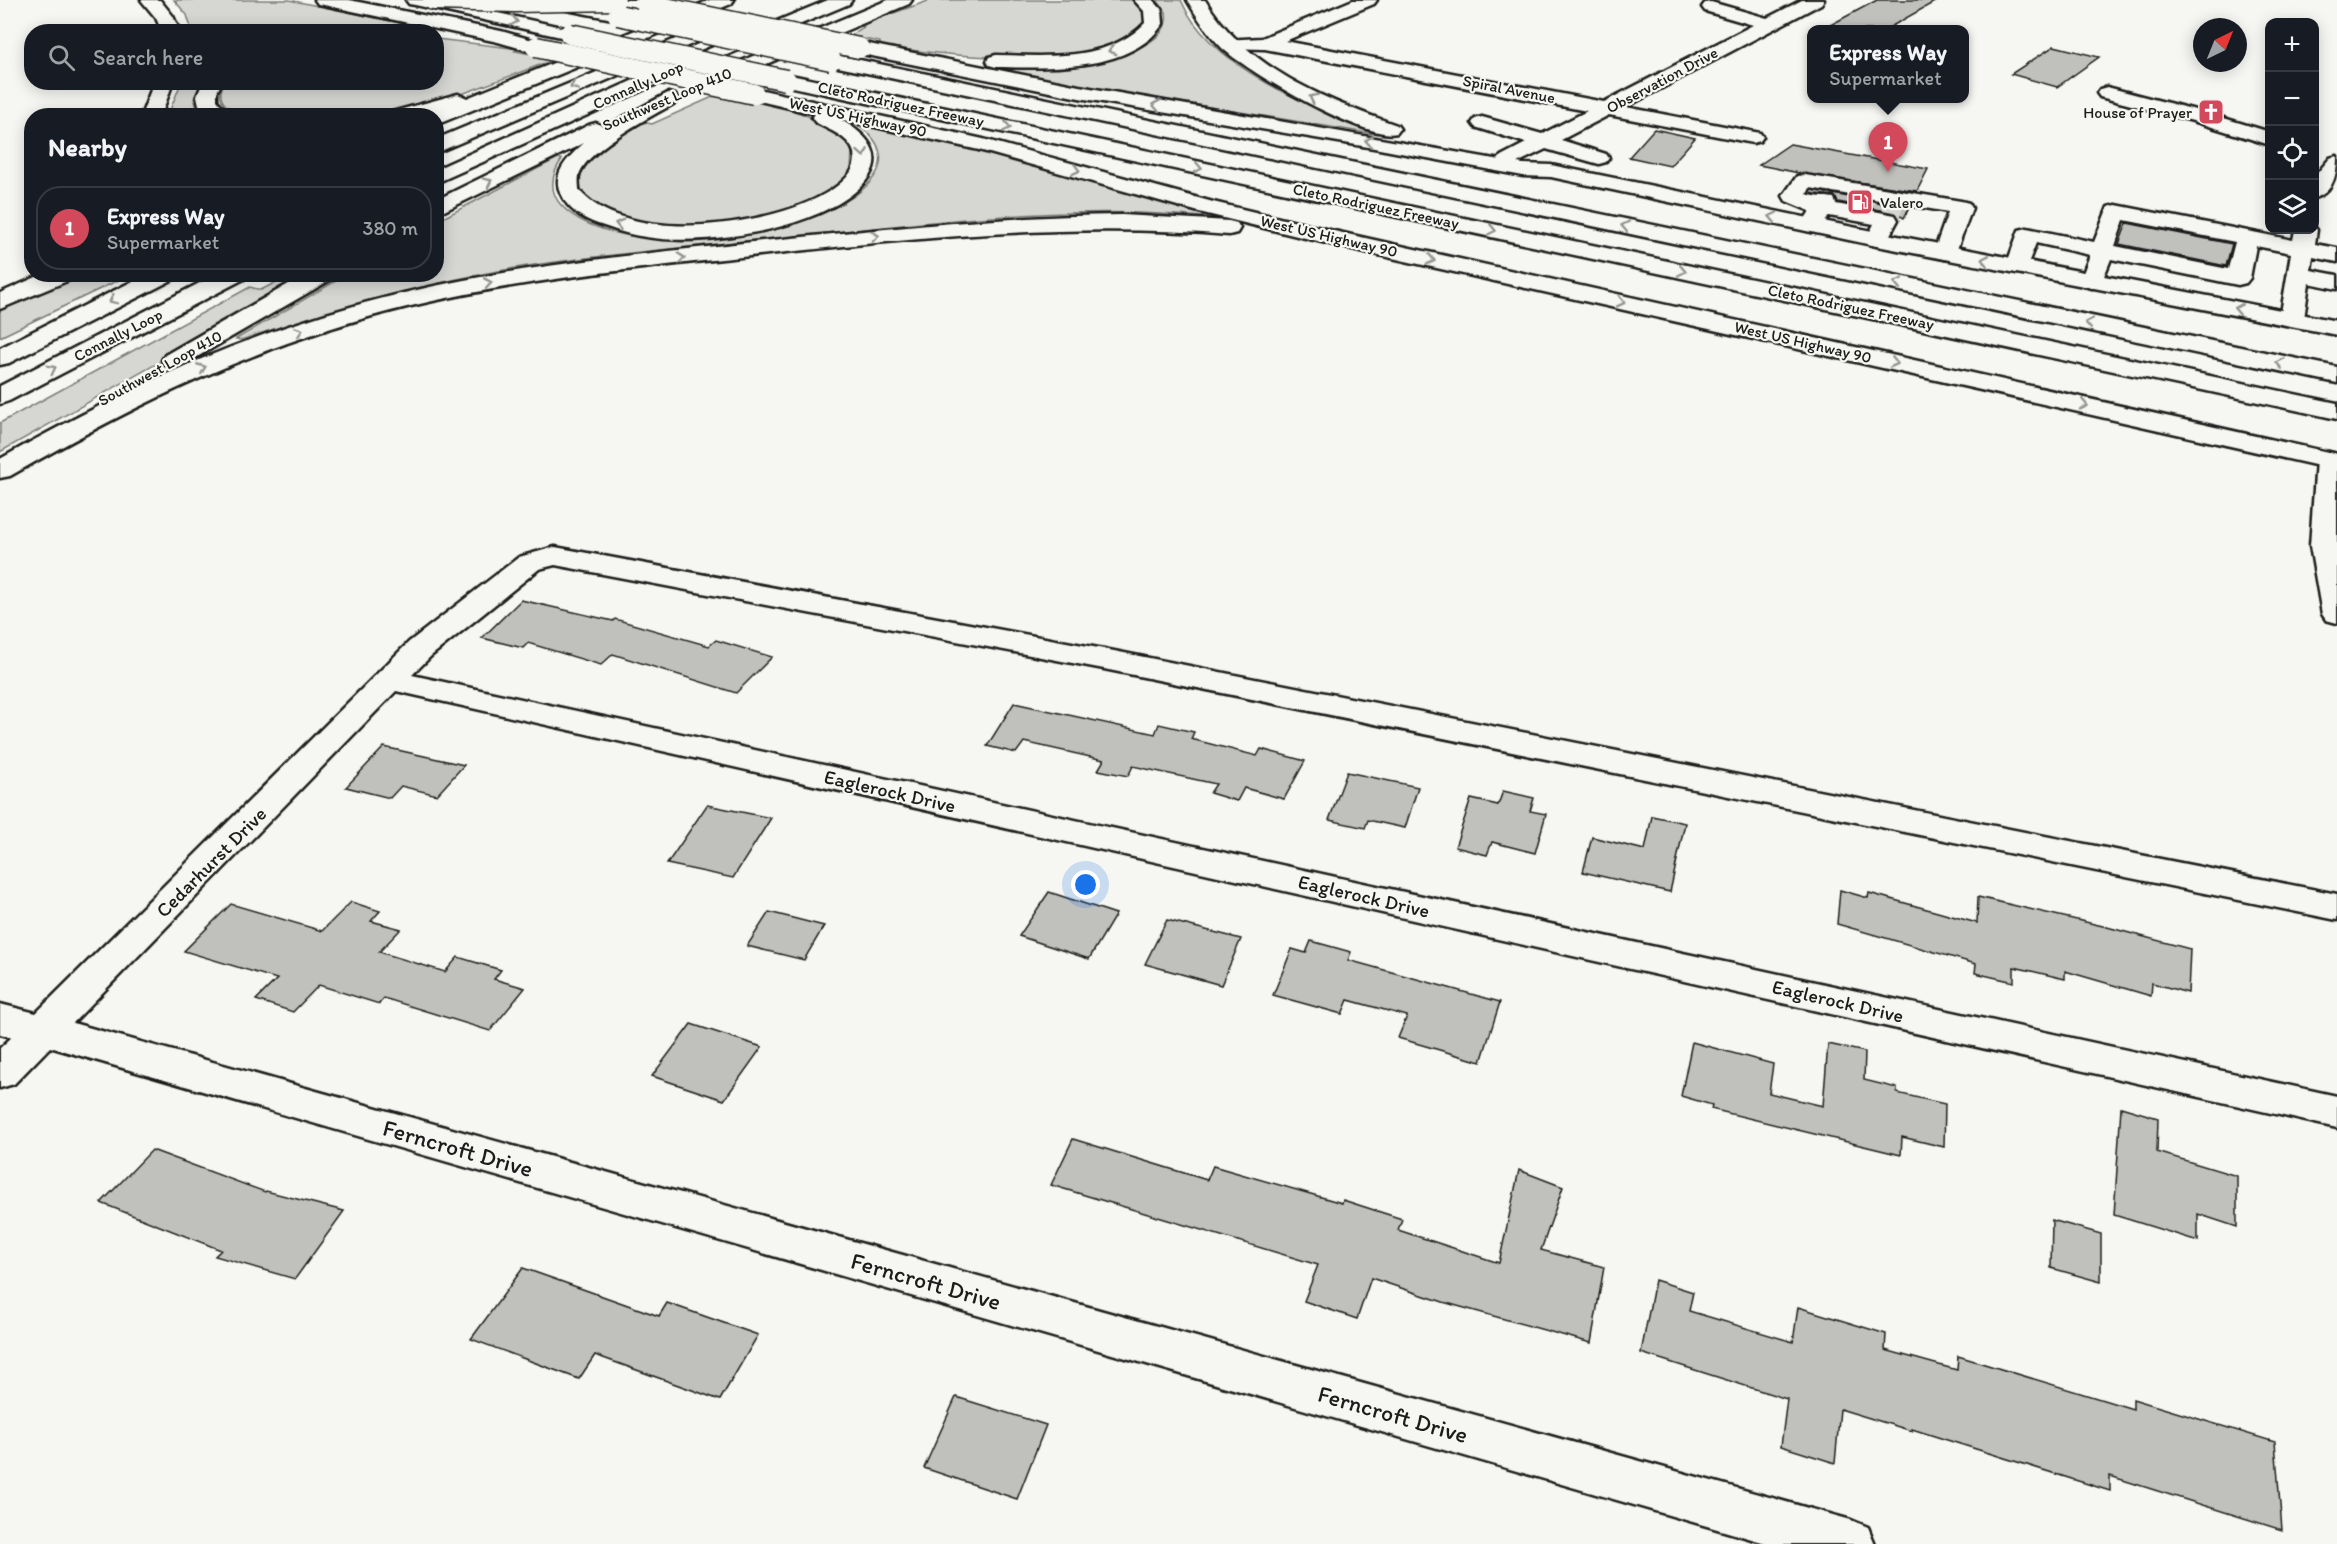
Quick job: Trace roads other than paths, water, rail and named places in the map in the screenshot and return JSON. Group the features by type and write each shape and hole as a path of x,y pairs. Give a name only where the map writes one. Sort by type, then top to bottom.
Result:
{"main road":[{"path":"150,0 164,16 168,24"},
{"name":"West US Highway 90","path":"324,0 439,24"},
{"name":"Cleto Rodriguez Freeway","path":"415,0 2337,411"},
{"path":"434,0 646,4 1079,92 1523,170 1551,171 1827,202 1863,203 1889,215 1945,252 2337,328"},
{"name":"Cleto Rodriguez Freeway","path":"544,0 619,5 831,60 2337,375"},
{"path":"444,115 725,0"},
{"name":"Connally Loop","path":"444,173 671,71 843,0"},
{"name":"Southwest Loop 410","path":"444,205 626,115 903,0"},
{"path":"880,11 919,0"},
{"path":"863,48 989,61 1048,61 1085,57 1123,47 1146,34 1152,27 1155,17 1152,8 1143,0"},
{"path":"1196,0 1203,15 1230,44 1289,85 1344,112 1420,138 1551,171"},
{"path":"1230,44 1265,43 1368,0"},
{"name":"Observation Drive","path":"1508,160 1815,0"},
{"path":"1771,2 1797,9"},
{"path":"1711,7 1769,24"},
{"name":"Connally Loop","path":"444,143 757,10"},
{"name":"West US Highway 90","path":"444,25 982,146 1218,210 1374,247 2333,461"},
{"path":"444,37 528,45"},
{"name":"Spiral Avenue","path":"1265,43 1753,136"},
{"path":"153,108 161,90"},
{"path":"208,90 206,99 211,108"},
{"path":"431,108 503,90"},
{"path":"2107,93 2200,117 2265,137"},
{"path":"668,99 599,141 574,163 568,173 567,185 568,192 577,204 601,218 624,226 648,230 693,232 732,229 778,221 810,210 832,199 851,184 861,170 865,156 861,143 853,134 836,124 764,97"},
{"path":"1482,123 1599,158"},
{"path":"2319,155 2337,161 2324,185"},
{"path":"1827,202 1918,220 1927,202 1961,208 1945,252"},
{"path":"2092,280 2116,212 2247,237 2305,239 2337,255"},
{"path":"0,468 135,397 244,351 366,310 510,279 580,269 934,230 1052,221 1200,226 1374,247"},
{"path":"2017,266 2029,228 2103,250 2238,278 2247,237"},
{"path":"2292,319 2305,239"},
{"path":"0,286 24,270"},
{"path":"2299,274 2337,282"},
{"path":"0,302 46,282"},
{"name":"Connally Loop","path":"0,358 150,282"},
{"name":"Connally Loop","path":"0,396 221,282"},
{"name":"Southwest Loop 410","path":"0,468 80,413 310,282"},
{"path":"2333,461 2324,546 2337,614"},
{"name":"Cedarhurst Drive","path":"0,1074 420,649 529,562 555,556 1104,659 2337,907"},
{"name":"Eaglerock Drive","path":"391,680 2337,1112"},
{"name":"Ferncroft Drive","path":"0,1019 1851,1544"}],"tunnel":[{"path":"1859,209 1866,197"},
{"path":"1890,215 1894,202"}],"place":[{"name":"House of Prayer","path":"2211,112"},
{"name":"Express Way","path":"1888,172"},
{"name":"Valero","path":"1860,202"}]}
